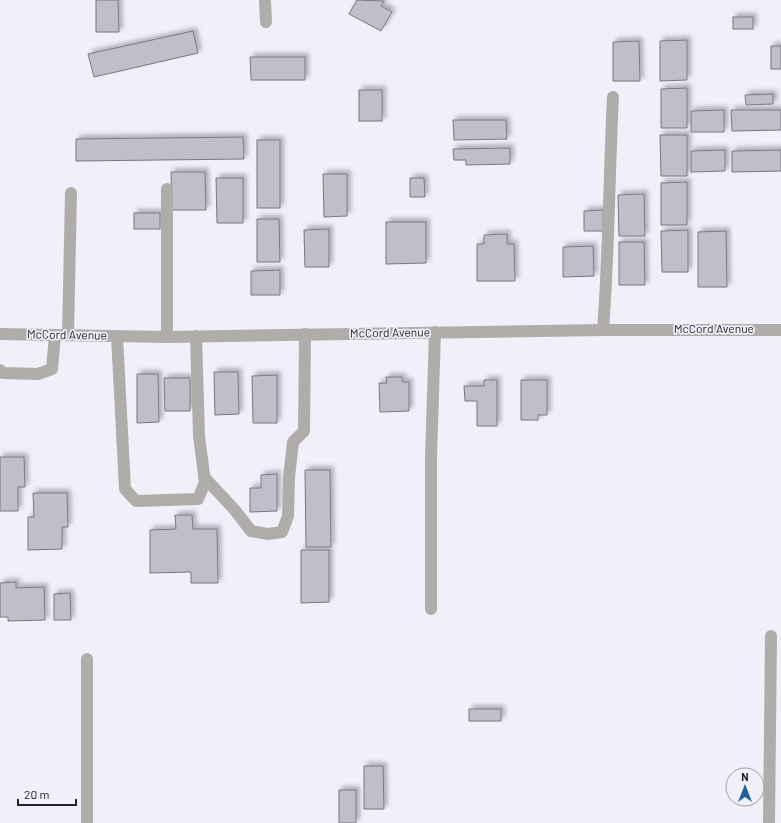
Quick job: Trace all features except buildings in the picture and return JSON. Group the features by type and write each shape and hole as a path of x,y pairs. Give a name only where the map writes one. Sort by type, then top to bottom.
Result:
{"street":[{"path":"265,0 266,22"},
{"path":"603,330 608,268 608,199 613,97"},
{"path":"167,189 167,337"},
{"path":"68,335 70,193"},
{"name":"McCord Avenue","path":"0,334 167,337 603,330 781,330"},
{"path":"431,609 431,457 435,332"},
{"path":"204,477 234,509 251,531 268,534 282,532 288,516 289,477 293,442 304,431 305,334"},
{"path":"0,370 3,373 38,374 52,369 55,335"},
{"path":"117,336 125,489 136,501 191,501 198,499 205,482 199,436 196,336"},
{"path":"769,823 771,636"},
{"path":"87,659 87,823"}]}
